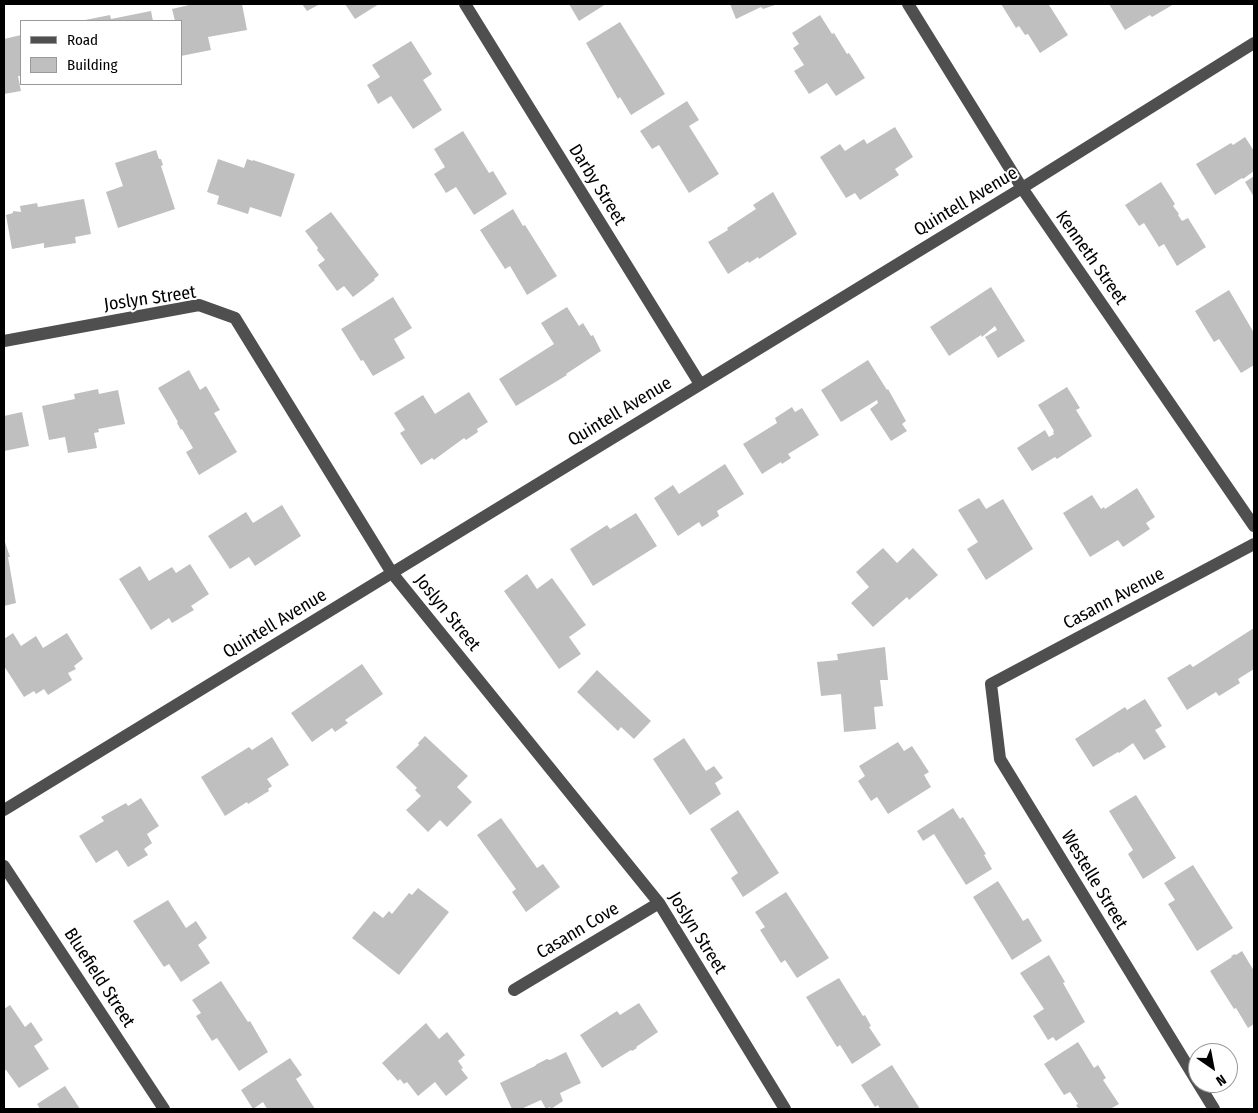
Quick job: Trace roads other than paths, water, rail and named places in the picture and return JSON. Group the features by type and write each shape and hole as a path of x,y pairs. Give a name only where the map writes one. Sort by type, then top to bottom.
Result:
{"street":[{"name":"Darby Street","path":"465,4 700,384"},
{"name":"Kenneth Street","path":"908,4 1022,188 1254,526"},
{"name":"Quintell Avenue","path":"4,810 1022,188 1254,43"},
{"name":"Joslyn Street","path":"4,341 199,305 235,318 392,573 659,902 785,1109"},
{"name":"Casann Avenue","path":"991,684 1254,544"},
{"name":"Westelle Street","path":"991,684 1000,759 1188,1067"},
{"name":"Bluefield Street","path":"4,866 164,1109"},
{"name":"Casann Cove","path":"514,990 659,902"},
{"name":"Westelle Street","path":"1204,1093 1214,1109"}]}
